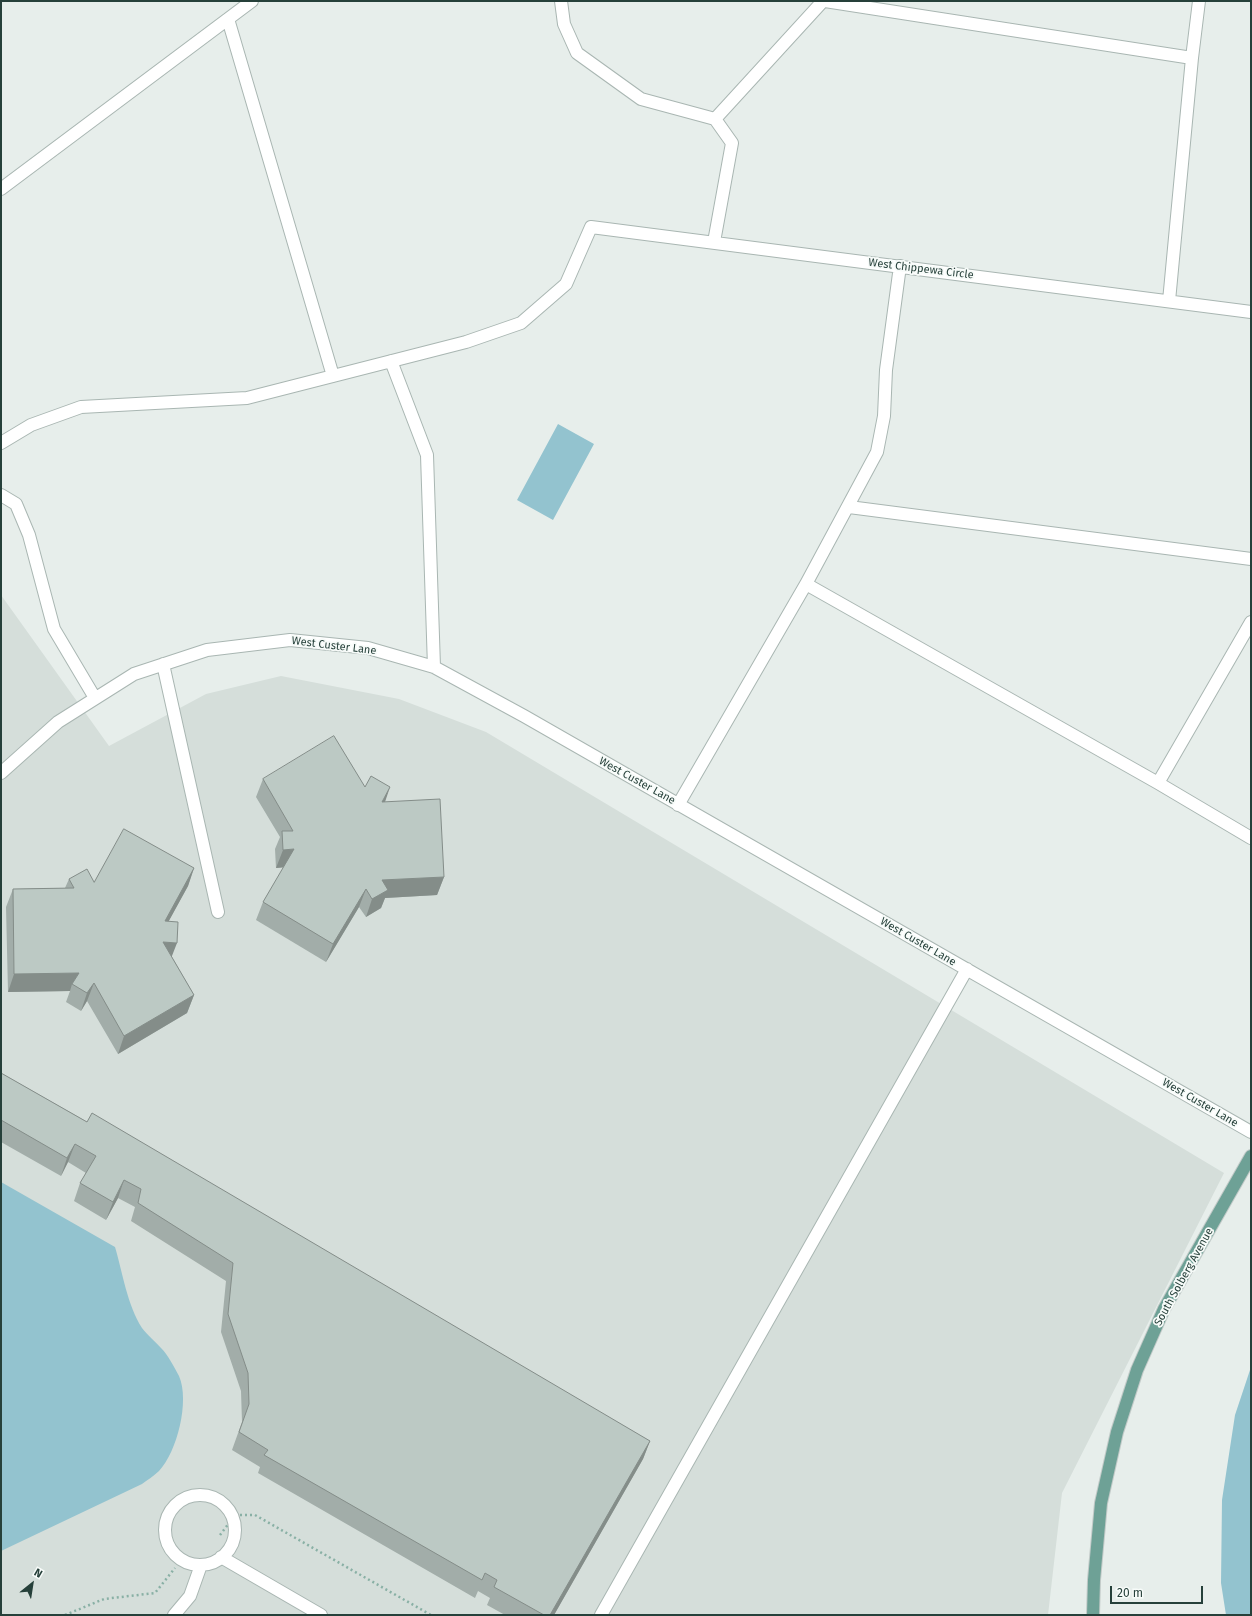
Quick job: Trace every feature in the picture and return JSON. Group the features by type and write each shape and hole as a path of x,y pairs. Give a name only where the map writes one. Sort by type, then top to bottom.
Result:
{"main road":[{"name":"South Solberg Avenue","path":"1092,1615 1101,1502 1117,1432 1137,1370 1164,1309 1251,1156"}],"street":[{"path":"1,189 252,1"},
{"path":"561,1 564,24 577,53 641,99 715,119 732,143 714,242"},
{"path":"715,119 824,1 1192,58"},
{"path":"1169,301 1192,58 1199,1"},
{"path":"228,19 333,376"},
{"name":"West Chippewa Circle","path":"391,361 466,342 521,323 566,284 591,227 1251,312"},
{"path":"678,805 806,584 849,507 877,452 884,416 886,370 900,266"},
{"path":"1,443 31,425 81,407 247,398 391,361 427,455 434,667"},
{"path":"1,495 16,504 29,535 54,629 95,698"},
{"path":"849,507 1251,559"},
{"path":"806,584 1158,783 1251,838"},
{"path":"1158,783 1251,622"},
{"name":"West Custer Lane","path":"1,773 58,722 134,674 163,664 206,650 290,640 368,648 434,667 524,716 1251,1132"},
{"path":"163,664 218,912"},
{"path":"601,1615 967,970"},
{"path":"195,1495 207,1495 219,1500 228,1508 233,1519 235,1530 229,1550 212,1563 201,1565 181,1559 172,1551 166,1540 165,1528 168,1516 174,1506 184,1498 195,1495"},
{"path":"221,1557 321,1615"},
{"path":"174,1615 190,1596 201,1565"}],"shaded area":[{"path":"1,595 109,746 206,694 281,676 399,699 486,732 1224,1173 1062,1493 1048,1615 1,1615"}],"water":[{"path":"558,424 594,444 553,520 517,500"},
{"path":"1,1182 115,1247 129,1299 137,1319 144,1331 164,1351 173,1365 182,1386 183,1399 180,1426 176,1439 171,1452 157,1473 142,1484 1,1551"},
{"path":"1251,1367 1251,1615 1226,1615 1221,1583 1222,1500 1235,1415"}],"building":[{"path":"334,736 365,787 371,776 390,787 382,802 440,799 444,877 382,880 388,890 372,899 366,889 333,944 263,902 294,849 283,850 282,831 293,831 263,779"},
{"path":"124,829 194,868 165,921 178,922 177,943 163,942 194,995 124,1036 94,983 87,993 72,984 79,973 14,974 13,889 74,888 69,879 87,869 94,882"},
{"path":"1,1073 87,1122 92,1113 650,1441 550,1615 544,1615 494,1587 497,1580 485,1573 482,1580 264,1455 268,1450 239,1432 249,1404 248,1373 228,1314 233,1263 138,1203 141,1189 124,1180 113,1202 80,1183 96,1156 75,1144 67,1158 1,1120"}]}
